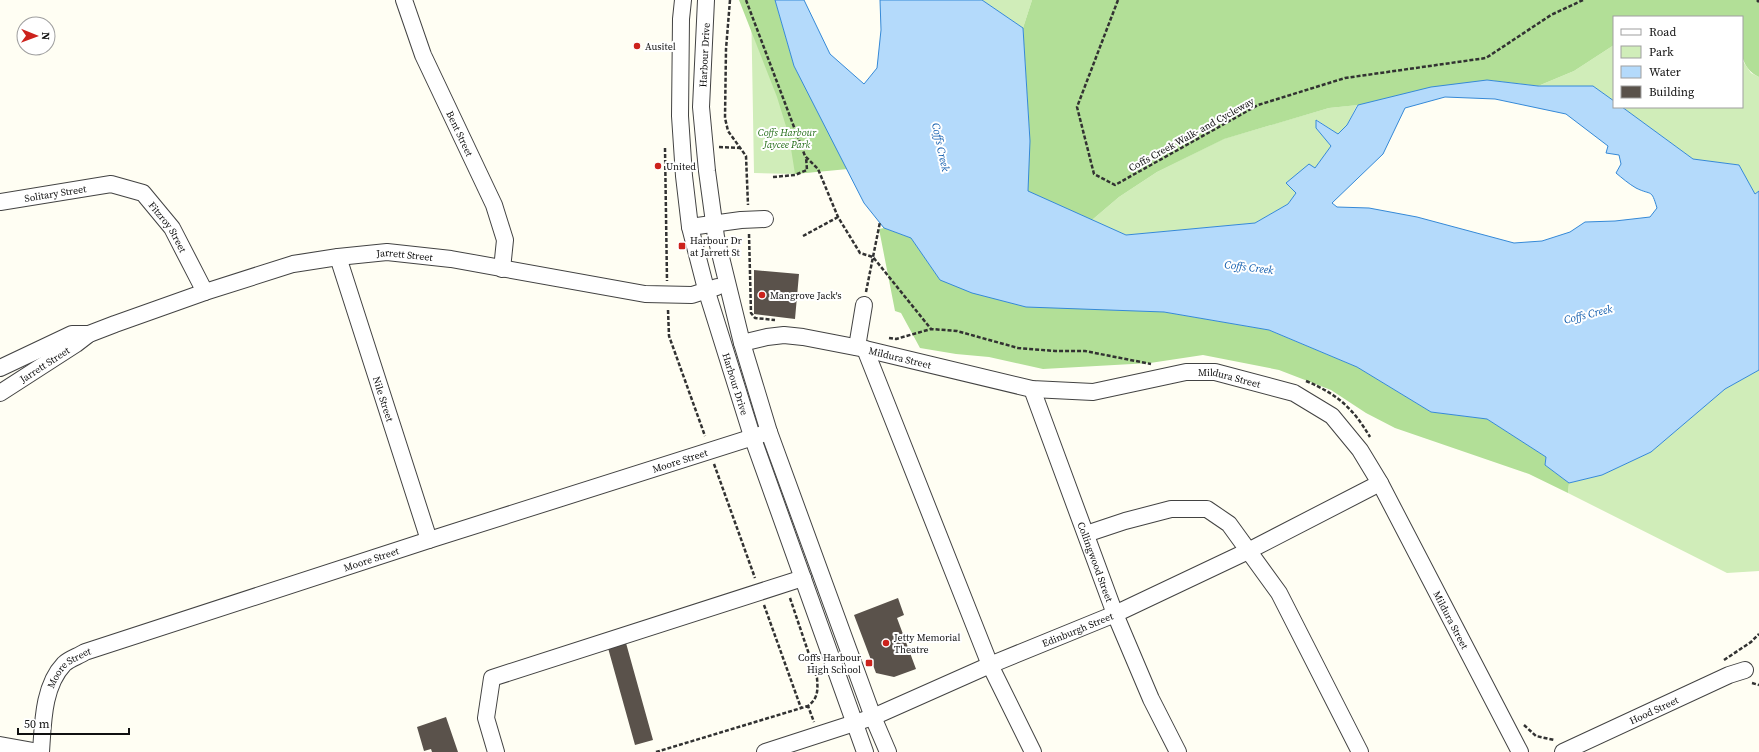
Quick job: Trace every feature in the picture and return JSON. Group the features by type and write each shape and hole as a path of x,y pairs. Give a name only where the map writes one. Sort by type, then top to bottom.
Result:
{"street":[{"name":"Bent Street","path":"404,0 423,55 494,205 506,240 502,269"},
{"name":"Harbour Drive","path":"683,0 681,18 680,116 684,176 690,227 706,289 752,436 854,724 866,752"},
{"name":"Harbour Drive","path":"706,0 701,107 705,149 714,224 742,343 769,432 873,716 888,752"},
{"name":"Solitary Street","path":"0,202 111,184"},
{"name":"Fitzroy Street","path":"111,184 143,193 172,228 205,292"},
{"path":"690,227 765,219"},
{"name":"Jarrett Street","path":"0,393 89,334 205,292 293,264 338,257 387,252 451,260 645,294 692,295 706,289 728,284"},
{"name":"Nile Street","path":"338,257 429,540"},
{"path":"864,305 861,348 990,665 1033,752"},
{"name":"Jarrett Street","path":"0,368 72,334 89,334"},
{"name":"Mildura Street","path":"742,343 784,335 861,348 1032,390 1092,392 1186,372 1216,372 1294,393 1332,416 1360,450 1380,483 1520,752"},
{"name":"Collingwood Street","path":"1032,390 1115,614 1151,698 1178,752"},
{"name":"Moore Street","path":"40,752 44,714 52,679 65,663 85,652 752,436 769,432"},
{"name":"Edinburgh Street","path":"765,752 854,724 990,665 1115,614 1248,551 1380,483"},
{"path":"1086,534 1125,521 1171,509 1207,509 1229,524 1279,593 1360,752"},
{"path":"496,752 486,718 492,678 803,578"},
{"name":"Hood Street","path":"1563,752 1729,675 1746,670"},
{"path":"0,745 40,752"}],"path":[{"path":"730,0 726,49 725,118 728,131 746,156 751,313 756,318 781,320"},
{"path":"746,0 806,156 807,170 795,175 773,177"},
{"name":"Coffs Creek Walk- and Cycleway","path":"1118,0 1077,107 1094,174 1115,185 1258,104 1345,78 1486,58 1551,14 1583,0"},
{"path":"665,147 669,336 801,708"},
{"path":"705,149 741,148"},
{"path":"806,156 818,169 838,217 860,253 873,257"},
{"path":"803,236 838,217"},
{"path":"864,305 880,222"},
{"path":"888,338 896,339 931,329"},
{"path":"656,752 808,706 815,701 818,692 817,678 785,584"},
{"path":"1722,661 1751,642 1759,634"},
{"path":"808,706 819,735"}],"green space":[{"name":"Coffs Harbour Jaycee Park","path":"739,0 775,0 794,66 848,169 795,174 789,136 777,97"},
{"name":"Coffs Harbour Jaycee Park","path":"751,0 840,169 795,174 754,173"},
{"path":"982,0 1032,0 1023,28"},
{"path":"1032,0 1759,0 1759,77 1751,72 1743,59 1743,16 1613,16 1613,46 1574,71 1538,86 1487,80 1358,105 1329,108 1224,139 1157,172 1119,197 1092,220 1027,191 1030,141 1023,28"},
{"path":"1613,46 1613,100 1593,86 1538,86 1574,71"},
{"path":"1743,61 1751,73 1759,77 1759,191 1755,194 1739,165 1693,159 1623,108 1743,108"},
{"path":"1357,105 1347,125 1338,134 1317,120 1316,128 1331,146 1315,168 1287,183 1296,193 1288,204 1255,223 1126,235 1092,220 1119,197 1157,172 1223,139 1329,108"},
{"path":"884,228 911,238 940,280 1164,312 1269,330 1357,367 1431,412 1487,419 1546,457 1545,465 1569,483 1568,493 1529,474 1395,428 1366,413 1331,390 1279,370 1203,355 1150,363 1043,369 989,357 956,354 920,348 901,313 895,311 879,229"},
{"path":"1759,370 1759,571 1727,573 1568,493 1569,483 1602,475 1651,452 1725,389"}],"water":[{"name":"Coffs Creek","path":"775,0 804,0 830,54 864,84 877,68 881,30 880,0 982,0 1023,28 1030,141 1028,191 1126,235 1255,223 1288,204 1296,193 1286,183 1309,164 1315,168 1331,146 1316,128 1316,120 1338,134 1347,125 1358,105 1431,87 1487,80 1538,86 1593,86 1613,100 1613,108 1623,108 1693,159 1739,165 1755,194 1759,191 1759,370 1725,389 1651,452 1602,475 1569,483 1545,465 1546,457 1487,419 1431,412 1357,367 1269,330 1164,312 1026,307 972,293 940,280 911,238 884,228 864,203 794,66","holes":["1445,97 1495,99 1566,114 1608,146 1606,153 1619,155 1621,164 1616,173 1636,188 1652,195 1657,208 1650,217 1615,221 1585,222 1570,232 1542,241 1514,243 1417,217 1369,208 1337,207 1332,203 1383,154 1405,108"]}],"building":[{"path":"754,270 799,274 795,319 754,314"},
{"name":"Jetty Memorial Theatre","path":"898,598 904,615 897,618 916,669 894,677 876,673 854,615"},
{"path":"626,643 653,740 635,745 608,648"},
{"path":"446,717 458,752 432,752 431,749 424,751 417,727"}],"place":[{"name":"Ausitel","path":"637,46"},
{"name":"United","path":"658,166"},
{"name":"Harbour Dr at Jarrett St","path":"682,246"},
{"name":"Mangrove Jack's","path":"762,295"},
{"name":"Jetty Memorial Theatre","path":"886,643"},
{"name":"Coffs Harbour High School","path":"869,663"}]}
